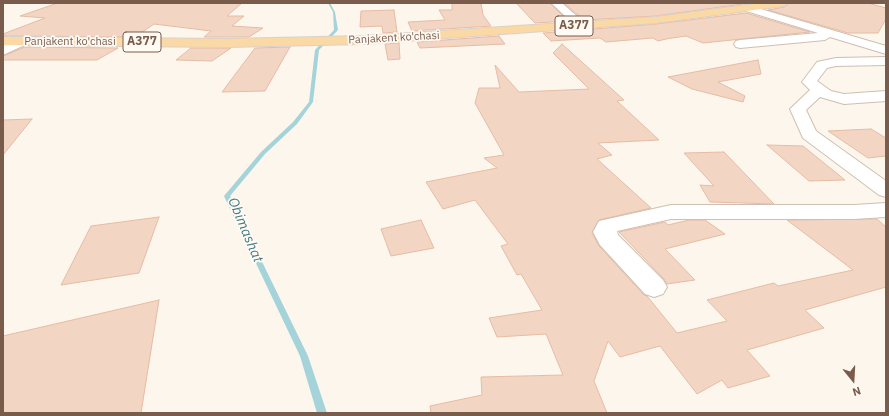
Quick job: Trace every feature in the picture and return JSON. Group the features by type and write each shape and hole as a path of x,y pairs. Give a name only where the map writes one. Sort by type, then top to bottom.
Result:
{"main road":[{"name":"Panjakent ko'chasi","path":"3,41 282,42 363,40 656,20 784,3"}],"street":[{"path":"556,3 582,26"},
{"path":"747,8 886,50"},
{"path":"740,44 838,35"},
{"path":"3,51 23,41"},
{"path":"886,61 836,62 822,65 809,82 819,90 844,99 886,96"},
{"path":"819,90 798,109 808,134 886,191"},
{"path":"654,287 608,239 605,232 607,226 671,212 854,212 886,210"}],"building":[{"path":"58,3 242,3 227,16 244,16 232,26 263,28 249,37 204,37 211,31 154,24 135,37 3,36 3,34 45,18 20,16"},
{"path":"452,3 481,3 483,15 491,26 412,31 408,22 445,20 439,10 452,10"},
{"path":"516,3 550,3 568,21 535,23"},
{"path":"564,3 750,3 656,16 584,20"},
{"path":"790,3 868,3 886,8 886,19 878,33 848,33 768,10 784,7"},
{"path":"394,10 397,32 383,33 382,26 360,27 361,11"},
{"path":"746,13 810,32 703,43 686,36 658,41 653,38 606,42 600,38 551,41 543,33 656,24"},
{"path":"499,36 505,44 420,48 417,42"},
{"path":"399,43 400,59 388,60 385,44"},
{"path":"562,44 624,100 617,101 659,140 598,143 612,155 597,159 651,208 599,220 592,233 599,246 644,295 647,296 677,333 727,321 707,300 774,283 778,286 853,270 787,220 877,219 886,227 886,287 805,310 824,328 747,350 770,376 728,388 722,380 697,394 660,346 620,357 608,341 594,381 607,413 431,413 430,406 482,395 481,377 563,375 546,334 497,337 489,318 542,310 521,274 517,275 501,246 508,244 475,200 443,209 426,182 497,168 484,158 504,155 475,103 479,88 500,88 495,65 519,92 589,89 553,53"},
{"path":"25,47 118,48 97,60 3,60 3,56"},
{"path":"290,47 265,91 222,92 255,48"},
{"path":"191,48 231,48 212,61 176,60"},
{"path":"758,60 761,74 718,82 745,96 743,102 692,89 668,77"},
{"path":"32,119 3,155 3,120"},
{"path":"871,129 886,138 886,156 868,158 828,131"},
{"path":"767,145 803,146 845,180 809,181"},
{"path":"724,152 774,204 710,202 700,185 714,186 684,153"},
{"path":"159,217 139,273 61,285 91,226"},
{"path":"421,220 434,248 391,256 381,229"},
{"path":"689,220 705,220 725,234 665,249 695,280 667,284 619,232 665,222 668,225"},
{"path":"159,300 141,413 3,413 3,336"}],"waterway":[{"name":"Obimashat","path":"322,413 304,356 227,196 263,153 295,123 311,102 317,50 336,30 334,12 329,3"}]}
